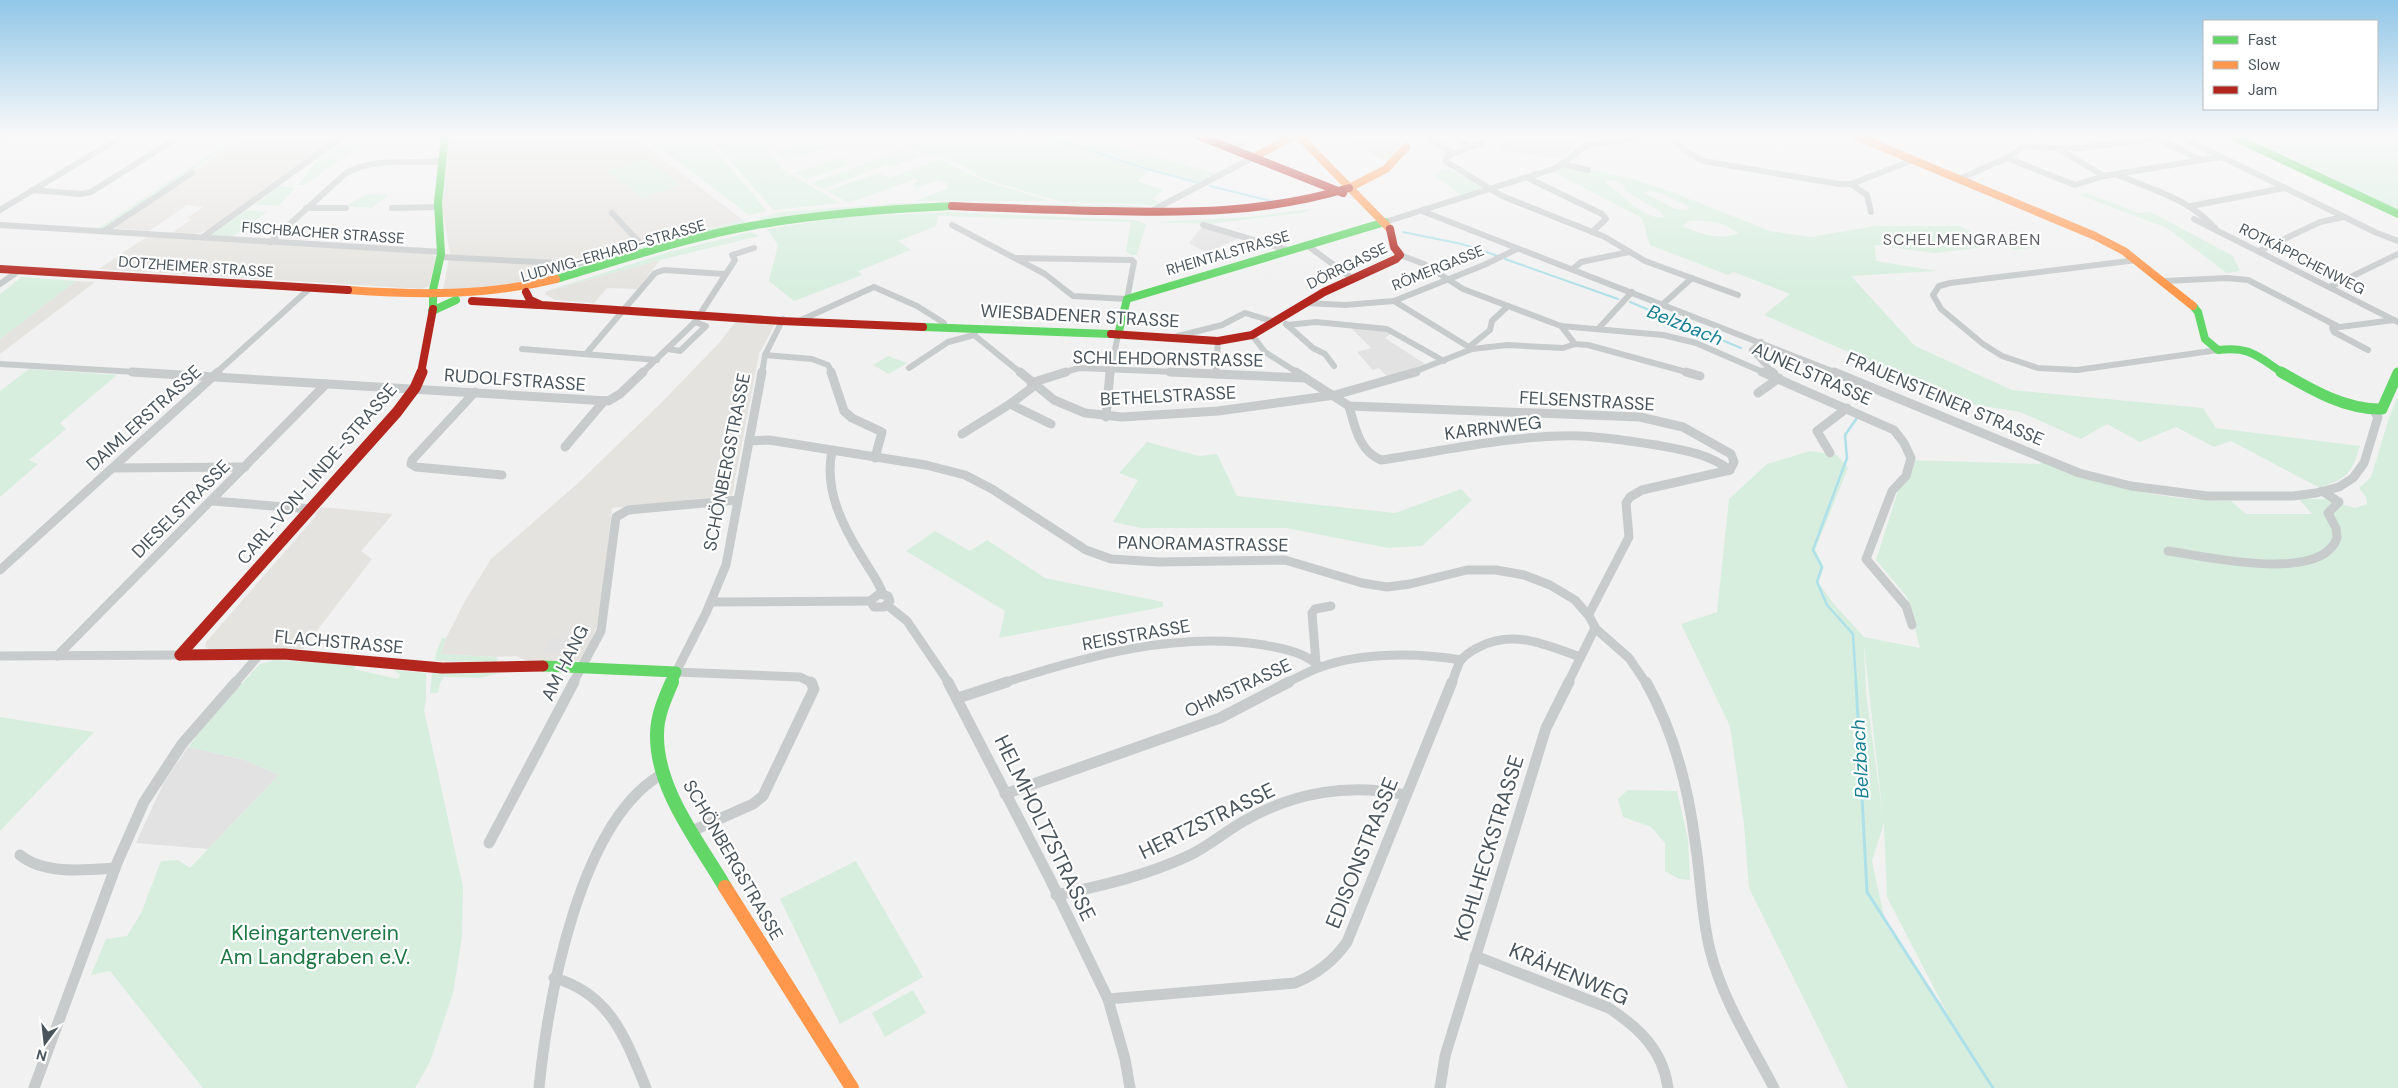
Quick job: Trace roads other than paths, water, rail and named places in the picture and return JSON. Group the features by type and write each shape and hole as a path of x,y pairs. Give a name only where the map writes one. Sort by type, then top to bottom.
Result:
{"street":[{"path":"0,210 37,187"},
{"path":"32,190 82,194 91,192 99,187"},
{"path":"104,231 171,187"},
{"path":"203,237 273,187"},
{"path":"270,242 331,187"},
{"name":"CARL-VON-LINDE-STRASSE","path":"180,655 401,408 416,388 424,369 432,301 441,254 438,207 440,187"},
{"path":"1158,214 1204,187"},
{"path":"1331,187 1365,204 1385,222 1390,228 1394,247 1400,255"},
{"path":"1339,187 1343,192"},
{"name":"LUDWIG-ERHARD-STRASSE","path":"1158,214 1252,214 1312,206 1355,187"},
{"path":"1486,187 1612,240 1645,261 1738,295"},
{"path":"1385,222 1501,187"},
{"path":"1546,187 1602,214 1606,220 1592,232"},
{"path":"1855,187 1867,195 1870,212"},
{"path":"1977,187 2107,242 2138,260 2195,307 2206,339 2218,350"},
{"path":"2149,187 2192,206 2207,216 2215,228"},
{"path":"2340,187 2398,214"},
{"path":"2192,206 2284,188 2398,241"},
{"name":"LUDWIG-ERHARD-STRASSE","path":"432,301 462,300 530,290 695,238 764,223 830,213 884,208 952,206 1140,216 1250,210 1296,203 1343,192"},
{"path":"392,208 438,207"},
{"path":"306,208 346,208"},
{"name":"FRAUENSTEINER STRASSE","path":"1422,211 1761,342 2079,473 2119,484 2189,496 2276,496 2322,492 2346,484 2359,472 2373,442 2378,417 2374,411"},
{"name":"FISCHBACHER STRASSE","path":"1,224 578,264 640,244 612,213"},
{"path":"2259,251 2320,222 2344,217"},
{"name":"ROTKÄPPCHENWEG","path":"2194,218 2396,321"},
{"name":"RHEINTALSTRASSE","path":"1077,297 1127,299 1385,222"},
{"path":"1203,224 1291,251"},
{"path":"952,225 962,232 1045,274 1077,297"},
{"path":"1308,246 1353,279"},
{"path":"586,354 658,271 724,274 729,271 735,260 732,255 754,248"},
{"name":"RÖMERGASSE","path":"1306,303 1345,305 1394,301 1448,280 1518,248"},
{"path":"1573,269 1581,262 1629,252"},
{"path":"2330,288 2398,254"},
{"name":"AUNELSTRASSE","path":"1400,255 1428,266 1463,289 1561,326 1663,335 1696,343 1778,377 1894,430 1904,443 1911,458 1906,476 1892,492 1866,559 1906,606 1912,625"},
{"name":"DÖRRGASSE","path":"1306,303 1324,292 1400,255"},
{"path":"1016,258 1133,261 1127,299 1110,370 1106,417"},
{"path":"2138,260 1950,283 1939,286 1933,295 1939,306 1990,351 2012,362 2040,369 2062,371 2088,369 2218,350 2238,349 2249,351 2298,381 2356,406 2374,411 2382,409 2398,374"},
{"name":"DOTZHEIMER STRASSE","path":"0,269 390,294 432,301"},
{"path":"0,284 20,270"},
{"path":"565,447 608,400 668,349 699,317 725,277 724,274"},
{"path":"1663,304 1692,278"},
{"path":"2164,281 2227,278 2248,280 2337,326"},
{"path":"801,320 874,287 931,314 944,323 944,327"},
{"name":"DAIMLERSTRASSE","path":"0,570 310,289"},
{"path":"530,290 530,300 541,305"},
{"path":"530,290 539,298 556,306"},
{"name":"LUDWIG-ERHARD-STRASSE","path":"432,301 530,290"},
{"path":"1598,329 1632,292"},
{"name":"WIESBADENER STRASSE","path":"462,300 675,313 699,317 842,322"},
{"path":"1394,301 1471,348 1507,345 1563,348 1575,344 1588,345 1700,376"},
{"name":"WIESBADENER STRASSE","path":"782,320 944,327 976,332 1118,335 1218,341 1252,335 1281,322 1306,303"},
{"path":"1471,348 1490,330 1492,321 1508,306"},
{"path":"1172,339 1222,325 1245,313 1281,322 1316,322 1387,329 1444,362"},
{"name":"SCHÖNBERGSTRASSE","path":"782,320 765,355 726,564 711,602 663,702 657,724 658,752 664,772 692,831 733,902 852,1088"},
{"path":"2368,350 2331,329 2337,326 2396,321"},
{"path":"1281,322 1313,348 1324,354 1334,366"},
{"path":"1561,326 1575,344"},
{"path":"909,368 928,353 960,337 976,332"},
{"name":"BETHELSTRASSE","path":"976,332 1032,384 1064,405 1085,413 1106,417 1218,411 1335,395 1389,381 1444,362 1471,348"},
{"path":"1252,335 1266,352 1335,395 1349,406"},
{"path":"1216,374 1218,341"},
{"path":"1758,393 1778,377 1752,350 1761,342"},
{"path":"522,349 671,359"},
{"path":"765,355 812,358 825,362 836,382 841,407 852,418 882,432 875,458"},
{"name":"RUDOLFSTRASSE","path":"0,364 608,400"},
{"name":"SCHLEHDORNSTRASSE","path":"962,434 1010,404 1032,384 1072,368 1306,378"},
{"name":"DIESELSTRASSE","path":"57,656 326,384"},
{"path":"475,392 410,464 416,467 502,474"},
{"path":"1010,404 1051,424"},
{"name":"KARRNWEG","path":"1349,406 1364,451 1372,458 1381,460 1531,438 1579,436 1695,452 1716,460 1730,470"},
{"name":"FELSENSTRASSE","path":"1349,406 1640,417 1683,427 1721,447 1733,458 1734,466 1730,470"},
{"path":"1830,453 1817,431 1847,408"},
{"name":"PANORAMASTRASSE","path":"749,441 769,440 926,465 966,475 992,489 1086,550 1112,560 1159,562 1285,560 1304,562 1372,585 1387,587 1401,586 1467,570 1505,571 1525,575 1561,590 1589,614 1595,628"},
{"path":"832,451 829,468 835,503 849,536 880,585 883,594 890,599 887,605 877,608 872,606 870,601"},
{"path":"113,468 245,467"},
{"path":"1589,614 1630,537 1625,509 1630,497 1642,490 1730,470"},
{"path":"2168,551 2266,562 2307,562 2327,552 2336,542 2337,533 2328,513 2339,502 2322,492"},
{"name":"AM HANG","path":"489,843 604,623 614,521 618,515 628,510 737,500"},
{"path":"212,501 311,509"},
{"path":"711,602 870,601 876,595 883,594"},
{"name":"HELMHOLTZSTRASSE","path":"887,605 907,621 937,663 958,698 1108,999 1125,1059 1130,1088"},
{"path":"1318,665 1312,613 1315,609 1331,606"},
{"path":"1595,628 1632,661 1654,696 1686,795 1698,861 1700,901 1714,963 1724,990 1774,1088"},
{"name":"KOHLHECKSTRASSE","path":"1440,1088 1445,1056 1546,728 1595,628"},
{"name":"EDISONSTRASSE","path":"1108,999 1295,983 1327,968 1338,957 1347,942 1461,660 1484,642 1500,638 1518,638 1536,642 1580,657"},
{"name":"REISSTRASSE","path":"958,698 1045,670 1158,645 1211,640 1249,641 1288,650 1318,665"},
{"path":"34,1088 115,868 144,802 182,744 260,654"},
{"name":"FLACHSTRASSE","path":"0,656 260,654 442,668 582,667 676,672"},
{"name":"OHMSTRASSE","path":"1006,794 1220,718 1318,665 1386,656 1432,655 1461,660"},
{"path":"676,672 800,677 811,681 814,689 763,796 753,804 692,831"},
{"path":"539,1088 546,1021 554,978 565,937 580,894 607,835 638,789 648,780 664,772"},
{"name":"HERTZSTRASSE","path":"1056,895 1109,884 1165,866 1214,842 1251,817 1297,798 1352,790 1390,791 1405,795"},
{"path":"20,855 26,862 40,865 90,870 115,868"},
{"name":"KRÄHENWEG","path":"1475,956 1609,1008 1629,1021 1656,1050 1664,1064 1668,1088"},
{"path":"554,978 567,980 582,986 603,1006 628,1046 646,1088"}],"waterway":[{"name":"Belzbach","path":"1213,187 1279,203"},
{"name":"Belzbach","path":"1403,232 1462,244 1498,256"},
{"name":"Belzbach","path":"1505,259 1618,299"},
{"name":"Belzbach","path":"1630,302 1741,348"},
{"name":"Belzbach","path":"1856,683 1853,634 1827,605 1817,582 1822,567 1813,550 1847,458 1845,435 1857,418"},
{"name":"Belzbach","path":"1856,682 1867,892 1993,1088"}],"district":[{"name":"SCHELMENGRABEN","path":"1962,239"}],"park label":[{"name":"Kleingartenverein Am Landgraben e.V.","path":"315,945"}]}
